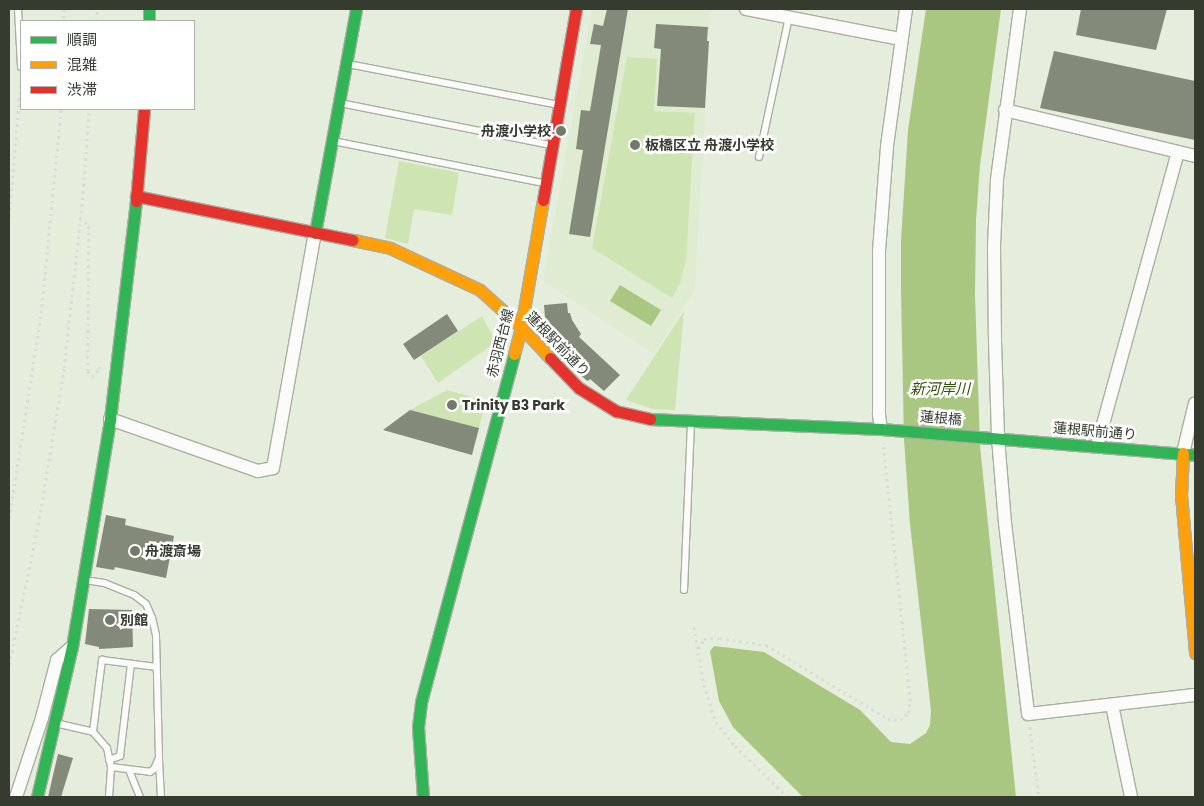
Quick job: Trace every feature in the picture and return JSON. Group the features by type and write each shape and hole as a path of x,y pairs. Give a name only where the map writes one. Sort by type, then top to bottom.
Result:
{"street":[{"path":"110,419 258,472 273,468 356,9"},
{"name":"赤羽西台線","path":"423,797 418,727 421,702 521,327 576,9"},
{"path":"746,9 900,39"},
{"path":"884,429 879,414 879,251 887,146 900,39 906,9"},
{"path":"1020,9 997,180 994,246 995,438 1028,714 1195,695"},
{"path":"36,797 72,647 110,419 136,196 144,110"},
{"path":"1005,110 1195,156"},
{"path":"1097,446 1178,152"},
{"name":"蓮根駅前通り","path":"136,196 390,248 480,290 521,327 573,382 604,404 643,419 884,429"},
{"path":"1195,403 1189,454 1181,495 1195,653"},
{"name":"蓮根橋","path":"884,429 995,438"},
{"name":"蓮根駅前通り","path":"995,438 1189,454"},
{"path":"16,797 42,718 57,660 72,647"},
{"path":"1112,705 1131,797"}],"lane":[{"path":"18,9 20,48"},
{"path":"759,157 789,18"},
{"path":"346,63 560,105"},
{"path":"339,103 553,146"},
{"path":"332,140 546,183"},
{"path":"684,590 691,422"},
{"path":"83,580 118,588 146,604 156,636 161,797"},
{"path":"93,732 102,660 157,667"},
{"path":"110,760 120,756 131,664"},
{"path":"54,722 93,732 107,748 111,767 109,797"},
{"path":"111,767 150,772 154,769 159,758"},
{"path":"129,770 140,797"}],"path":[{"path":"9,217 20,80"},
{"path":"9,518 41,313 61,110"},
{"path":"9,665 38,525 64,368 80,218 89,110"},
{"path":"80,218 89,226 88,371 92,377 99,369 101,361"},
{"path":"698,649 704,639 720,638 766,645 888,720 900,720 908,713 910,701 884,429"},
{"path":"694,627 704,685 716,722 735,746 788,797"},
{"path":"1028,714 1039,797"}],"shaded area":[{"name":"板橋区立 舟渡小学校","path":"592,9 711,9 695,289 654,354 543,281"},
{"path":"627,57 657,59 654,111 695,113 686,261 680,283 672,298 592,248"},
{"path":"399,161 459,173 452,215 414,209 408,244 385,238"},
{"path":"684,311 675,410 653,409 626,400"},
{"path":"482,316 496,342 438,383 421,356"},
{"name":"Trinity B3 Park","path":"447,390 486,401 479,428 410,410"}],"water":[{"name":"新河岸川","path":"926,9 1001,9 980,165 976,220 975,295 980,446 1016,797 803,797 733,727 719,701 710,651 714,646 764,652 860,710 891,742 910,744 926,733 930,725 931,711 910,524 904,440 901,292 901,240 908,130"},
{"path":"620,285 661,310 651,326 610,301"}],"building":[{"path":"607,9 628,9 590,237 569,234 583,150 576,149 581,110 590,111 601,45 590,44 594,24 603,26"},
{"path":"1081,9 1167,9 1156,50 1076,35"},
{"path":"656,24 708,27 707,41 709,41 705,108 657,106 661,49 654,48"},
{"path":"1054,51 1195,81 1195,140 1040,108"},
{"path":"567,303 568,313 570,313 581,334 579,337 620,375 604,391 590,379 586,380 579,373 581,370 553,345 546,330 544,305"},
{"path":"447,314 458,331 414,360 403,344"},
{"path":"410,410 479,428 472,455 383,430"},
{"name":"舟渡斎場","path":"106,515 126,519 125,525 174,536 166,578 115,567 114,570 96,567"},
{"name":"別館","path":"89,609 132,610 133,647 99,649 99,647 85,644"},
{"path":"58,754 73,758 61,797 48,797"}],"traffic: fast":[{"path":"149,9 149,20"},
{"path":"315,233 356,9"},
{"path":"37,797 72,647 110,419 136,201"},
{"path":"423,797 418,727 421,702 514,354"},
{"path":"650,419 881,429 1195,455"}],"traffic: slow":[{"path":"514,354 521,327 543,200"},
{"path":"353,240 390,248 480,290 521,327 550,358"},
{"path":"1183,453 1181,495 1195,653"}],"traffic: jam":[{"path":"543,200 576,9"},
{"path":"136,201 144,110"},
{"path":"136,196 353,240"},
{"path":"550,358 579,388 616,411 650,419"}],"place":[{"name":"舟渡小学校","path":"561,131"},
{"name":"板橋区立 舟渡小学校","path":"635,145"},
{"name":"Trinity B3 Park","path":"452,405"},
{"name":"舟渡斎場","path":"135,551"},
{"name":"別館","path":"110,620"}]}
